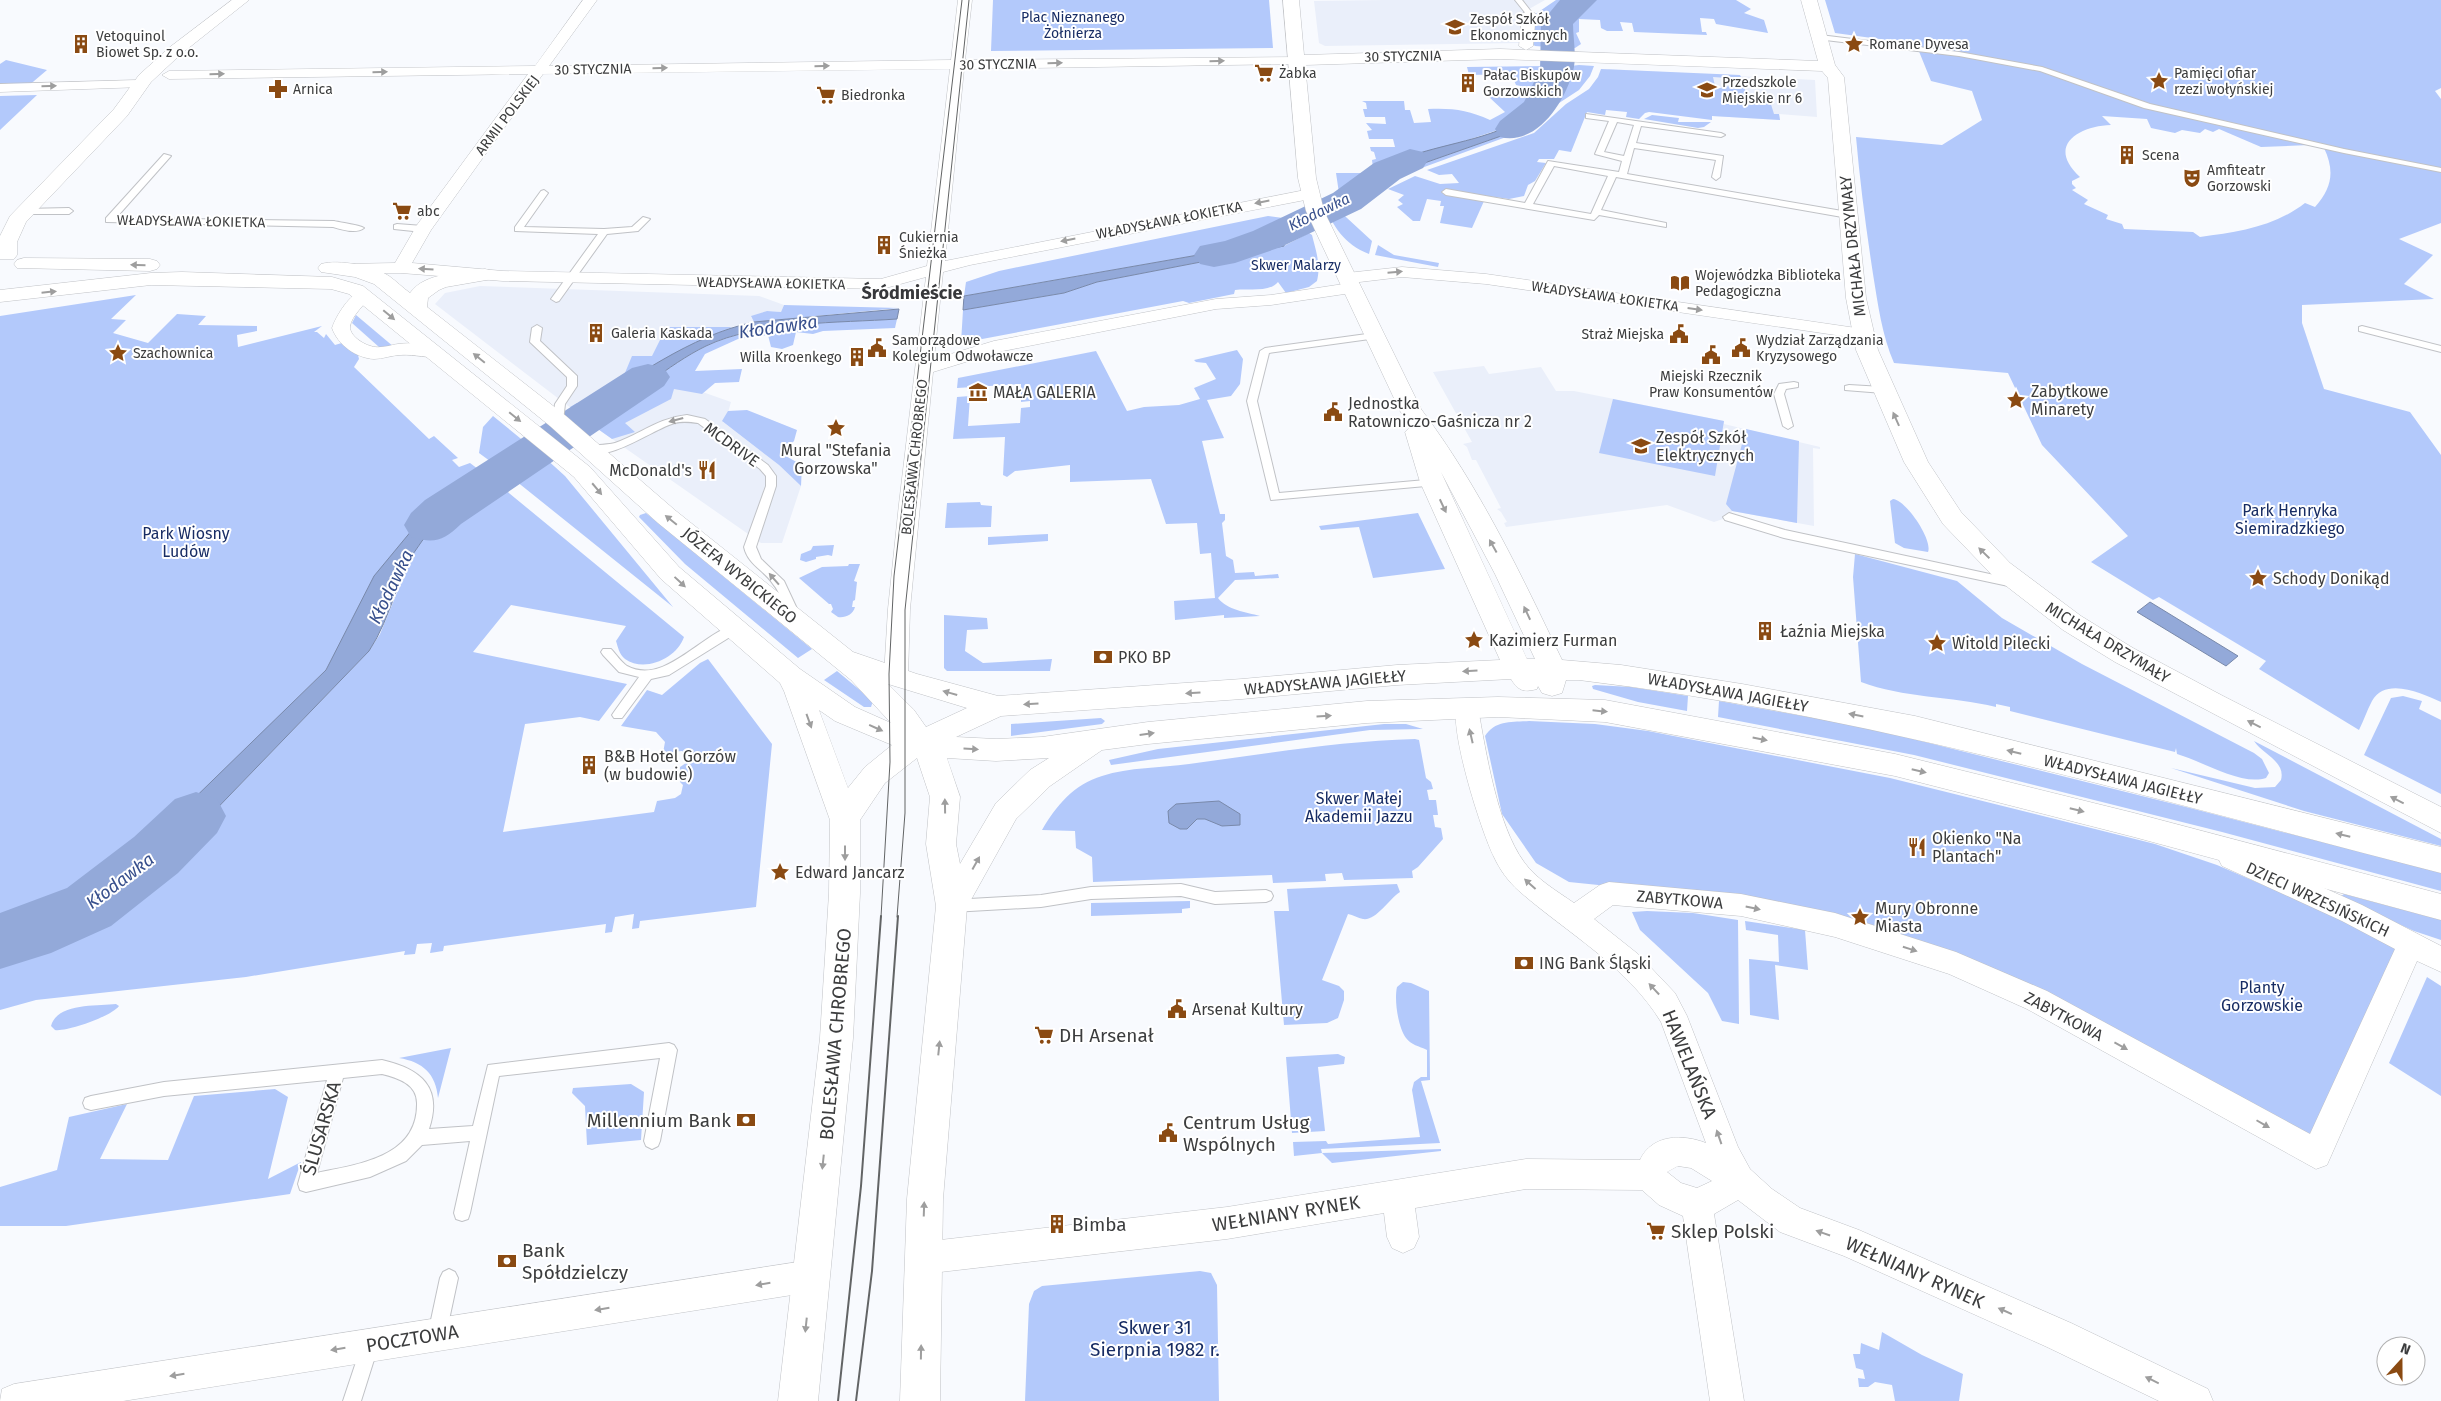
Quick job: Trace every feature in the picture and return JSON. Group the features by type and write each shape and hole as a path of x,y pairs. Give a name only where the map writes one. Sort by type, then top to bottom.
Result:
{"main road":[{"path":"121,112 129,95 138,84 165,69 212,34 218,26 220,19 241,0"},
{"path":"1291,0 1310,196 1320,222 1411,411 1418,443 1508,574 1553,670 1547,707"},
{"name":"MICHAŁA DRZYMAŁY","path":"1808,0 1827,66 1836,77 1856,298 1863,334 1883,390 1916,462 1944,506 1978,547 2019,584 2072,623 2124,655 2441,821"},
{"name":"30 STYCZNIA","path":"1296,60 1529,52 1577,57 1827,66"},
{"path":"0,230 21,216 121,112 142,101 165,69"},
{"path":"0,292 21,277 10,258 7,242 21,216"},
{"name":"WŁADYSŁAWA ŁOKIETKA","path":"10,258 338,276"},
{"path":"401,268 411,304 416,302 418,296 435,284 453,279 486,275"},
{"name":"WŁADYSŁAWA ŁOKIETKA","path":"0,296 174,278 369,274 381,280 411,304"},
{"path":"338,276 535,433 593,483 670,573 790,676"},
{"name":"JÓZEFA WYBICKIEGO","path":"411,304 558,421 667,517 832,649 885,696 933,760 945,797 941,844 952,906"},
{"path":"1444,481 1518,669 1547,707"},
{"path":"832,649 847,658 896,676 998,706"},
{"name":"WŁADYSŁAWA JAGIEŁŁY","path":"998,706 1232,690 1397,675 1518,669 1621,675 1679,683 1889,722 2441,860"},
{"name":"WŁADYSŁAWA JAGIEŁŁY","path":"790,676 845,714 890,734 922,743 960,749 996,750 1099,741 1148,733 1314,716 1466,708 1547,707 1631,714 1895,766 2193,840 2441,907"},
{"name":"BOLESŁAWA CHROBREGO","path":"790,676 798,691 844,820 845,934 840,1003 798,1401"},
{"path":"844,820 862,790 890,762 922,743 998,706"},
{"path":"920,1401 925,1199 952,906 1006,811 1040,778 1099,741"}],"street":[{"name":"ARMII POLSKIEJ","path":"401,268 406,254 423,228 590,0"},
{"name":"BOLESŁAWA CHROBREGO","path":"896,676 900,593 923,369 965,0"},
{"path":"1529,14 1529,52"},
{"name":"30 STYCZNIA","path":"165,69 541,69 1296,60"},
{"path":"0,88 138,84"},
{"name":"WŁADYSŁAWA ŁOKIETKA","path":"338,276 401,268 469,272 486,275 873,285 968,260 1310,196"},
{"name":"WŁADYSŁAWA ŁOKIETKA","path":"923,369 994,347 1216,304 1272,300 1402,272 1428,272 1486,279 1863,334"},
{"path":"363,295 343,321 341,328 344,336 355,346 374,353 401,349 434,352"},
{"name":"HAWELAŃSKA","path":"1466,708 1488,808 1508,860 1516,871 1534,888 1574,918 1639,974 1669,1008 1726,1155 1740,1180"},
{"name":"DZIECI WRZESIŃSKICH","path":"2193,840 2411,943 2441,960"},
{"name":"ZABYTKOWA","path":"1574,918 1609,893 1723,902 1835,925 1956,964 2037,1000 2227,1103 2316,1154 2411,943"},
{"name":"WEŁNIANY RYNEK","path":"923,1258 1200,1227 1526,1174 1649,1174 1659,1158 1678,1150 1696,1154 1740,1180 1761,1200 1791,1221 1848,1242 2024,1320 2196,1401"},
{"path":"1649,1174 1659,1188 1678,1200 1697,1204 1713,1199 1740,1180"},
{"path":"1398,1195 1403,1237"},
{"path":"1697,1204 1727,1401"},
{"name":"POCZTOWA","path":"14,1401 811,1276"}],"lane":[{"path":"1518,0 1529,14"},
{"path":"1820,37 1853,39 2003,61 2042,69 2143,105 2190,117 2441,170"},
{"path":"1590,116 1721,135"},
{"path":"1614,119 1599,154 1627,159"},
{"path":"1446,192 1594,217 1627,159 1638,123"},
{"path":"1631,145 1720,158 1716,178"},
{"name":"WŁADYSŁAWA ŁOKIETKA","path":"167,156 109,220 334,224 346,228 360,228"},
{"path":"1528,206 1551,163 1848,215"},
{"path":"544,193 518,230 604,232 635,228 646,219"},
{"path":"109,209 119,209"},
{"path":"21,216 68,211"},
{"path":"1596,212 1662,224"},
{"path":"396,227 423,228"},
{"path":"556,299 604,232"},
{"path":"537,328 535,342 572,376 572,386 560,404 558,421"},
{"path":"2362,329 2441,349"},
{"path":"1374,336 1265,351 1252,401 1275,497 1444,481"},
{"path":"1788,426 1779,394 1780,388 1783,386 1794,385"},
{"path":"1849,388 1883,390"},
{"name":"MCDRIVE","path":"591,449 601,451 620,447 673,419 690,417 701,421 764,468 771,476 771,486 750,547 750,552 756,562 778,582 797,622"},
{"path":"1730,522 1746,522 1784,534 2019,584"},
{"path":"607,652 623,669 647,675 665,672 734,629"},
{"path":"618,715 647,675"},
{"path":"952,906 1041,901 1091,893 1172,890 1182,890 1215,898 1266,896"},
{"path":"462,1213 493,1070 669,1050 652,1141"},
{"path":"91,1103 164,1089 382,1067 399,1070 412,1077 422,1088 426,1103 424,1120 418,1138 479,1133"},
{"name":"ŚLUSARSKA","path":"337,1072 306,1184 370,1169 400,1155 418,1138"},
{"path":"437,1334 449,1278"},
{"path":"352,1401 370,1344"}],"shaded area":[{"path":"1545,0 1529,9 1520,43 1325,46 1319,43 1314,1"},
{"name":"Przedszkole Miejskie nr 6","path":"1607,69 1815,80 1817,117 1779,114 1780,120 1712,116"},
{"path":"480,286 759,296 784,305 781,312 767,311 751,317 754,322 732,327 684,348 576,412 435,304 445,293"},
{"name":"Zespół Szkół Elektrycznych","path":"1484,366 1489,374 1541,367 1556,391 1574,391 1724,421 1724,424 1820,447 1820,449 1813,448 1814,526 1732,511 1729,517 1714,522 1667,505 1506,527 1504,523 1507,522 1497,509 1501,508 1476,460 1472,460 1467,447 1463,444 1472,442 1433,372"},
{"path":"660,377 731,402 723,422 779,465 801,486 782,543 761,543 595,427"}],"green space":[{"name":"Plac Nieznanego Żołnierza","path":"993,0 1269,0 1273,48 991,51"},
{"path":"1556,0 1571,0 1558,8 1545,32 1549,47 1535,46 1531,43 1534,15"},
{"path":"1596,0 1736,0 1751,9 1744,13 1764,20 1768,33 1716,24 1714,19 1700,18 1702,32 1706,32 1707,35 1634,32 1632,23 1620,22 1623,31 1607,31 1601,28 1600,20 1579,19 1579,32 1576,33 1581,44 1575,48 1565,47 1563,21 1578,5"},
{"name":"Park Henryka Siemiradzkiego","path":"1825,0 2441,0 2441,88 2435,91 2441,99 2441,223 2399,239 2433,255 2404,284 2434,299 2302,305 2302,323 2324,389 2410,412 2441,455 2441,702 2405,689 2386,689 2372,701 2359,730 2259,669 2266,661 2159,597 2153,600 2091,562 2128,536 2042,445 2008,373 1894,363 1883,331 1870,257 1856,137 1942,145 1982,120 1972,91 1931,81 1916,44 1835,33","holes":["2102,116 2147,119 2151,128 2175,133 2182,130 2200,133 2205,129 2213,132 2219,129 2261,147 2309,145 2324,148 2330,164 2328,186 2315,207 2305,203 2281,218 2255,227 2228,233 2200,237 2193,232 2124,229 2122,224 2106,219 2108,215 2084,204 2088,200 2072,190 2076,188 2072,181 2080,177 2070,166 2066,156 2066,147 2070,140 2087,129 2111,125"]},
{"path":"6,60 47,70 27,87 0,89 0,64"},
{"path":"1553,66 1546,85 1526,114 1504,128 1383,168 1339,193 1336,173 1362,173 1373,168 1372,160 1376,159 1370,147 1395,147 1393,139 1369,139 1367,131 1372,130 1366,123 1386,124 1385,117 1365,117 1363,109 1367,109 1366,103 1362,101 1404,101 1405,110 1410,110 1414,123 1431,122 1428,109 1460,110 1490,120 1505,112 1489,97 1492,95 1524,95 1528,93 1525,87 1516,85 1513,78 1515,74 1469,75 1467,67"},
{"path":"1570,66 1594,66 1590,76 1579,90 1556,105 1531,128 1397,177 1376,190 1351,211 1348,206 1396,173 1521,129 1542,112 1561,87"},
{"path":"1601,69 1740,75 1742,79 1713,77 1715,86 1744,87 1747,96 1769,98 1774,114 1779,114 1780,120 1712,116 1712,120 1649,112 1639,119 1626,117 1627,112 1606,110 1605,115 1587,112 1571,152 1559,150 1554,159 1539,159 1537,162 1546,163 1535,181 1528,185 1524,196 1509,199 1445,190 1443,194 1484,201 1472,228 1440,223 1444,206 1440,206 1441,201 1427,199 1420,221 1413,221 1397,207 1403,204 1398,200 1404,195 1388,189 1415,176 1440,184 1459,183 1452,174 1439,175 1427,170 1534,133 1566,104 1589,89 1598,77"},
{"path":"37,95 0,130 0,96"},
{"path":"1652,115 1679,118 1678,122 1711,122 1704,127 1698,128 1644,119"},
{"path":"1324,203 1334,206 1372,241 1369,254 1360,250 1340,234 1331,220"},
{"path":"1268,216 1283,218 1287,224 1242,242 1198,255 964,296 966,282 999,271"},
{"name":"Skwer Malarzy","path":"1309,233 1312,235 1318,258 1318,269 1317,281 1309,287 1286,293 1278,282 1264,289 1235,290 1234,294 1189,303 1183,301 961,343 963,310 1064,293 1097,282 1284,246"},
{"path":"1378,245 1394,255 1439,263 1438,267 1375,255"},
{"name":"Park Wiosny Ludów","path":"136,295 111,319 126,320 113,333 148,343 177,314 206,316 198,325 257,326 257,331 237,335 238,347 322,326 314,332 317,332 324,338 326,334 335,345 345,342 357,351 359,359 354,367 429,439 434,436 458,458 452,460 459,467 470,463 486,475 475,481 451,514 498,484 684,637 680,645 668,657 651,664 633,663 623,657 616,641 626,626 511,605 473,652 627,684 599,721 580,717 525,724 503,832 654,812 657,801 675,798 681,794 683,785 680,782 680,767 686,763 686,754 682,751 663,753 665,742 656,732 621,726 647,690 662,695 700,663 708,659 772,744 756,907 640,921 639,928 632,929 634,914 615,917 612,932 605,933 606,924 444,946 443,951 430,953 432,943 417,944 415,954 404,955 405,951 246,977 36,1000 0,1010 0,316","holes":["408,566 380,634 369,651 200,826 139,879 275,720 326,670 334,656"]},
{"path":"784,305 899,308 754,322 751,316 767,311 781,312"},
{"path":"356,315 394,347 379,347 352,323"},
{"path":"897,319 895,328 823,331 813,334 796,332 793,345 782,349 771,347 768,335 738,339 705,354 695,371 742,369 739,382 715,383 702,394 674,389 671,399 625,423 635,432 612,439 595,427 663,372 692,353 727,338 750,332 800,325"},
{"path":"663,327 732,327 684,348 577,413 570,407 577,403 582,406 622,380 632,356 652,356 664,332 662,330"},
{"path":"1237,350 1243,359 1240,384 1231,396 1207,400 1224,438 1202,441 1220,514 1225,514 1225,520 1222,523 1226,556 1233,560 1235,573 1254,572 1255,576 1278,574 1279,578 1235,580 1218,598 1232,608 1260,616 1224,618 1224,615 1175,620 1174,601 1215,598 1211,553 1200,554 1197,523 1166,524 1151,479 1070,482 1070,465 1015,471 1007,477 1003,475 1005,437 953,439 957,397 970,396 968,426 1020,423 1021,408 1030,407 1030,401 1021,402 1021,384 957,388 958,378 1096,351 1127,411 1144,407 1179,405 1200,399 1194,388 1216,379 1206,363 1194,360"},
{"path":"1613,399 1724,421 1715,476 1599,453"},
{"path":"747,410 797,430 794,441 782,454 802,465 801,486 779,465 722,421 728,411"},
{"path":"493,416 531,447 498,467 479,453 483,427"},
{"path":"1746,429 1799,441 1797,523 1732,511 1726,504"},
{"path":"544,457 565,476 673,607 511,477"},
{"path":"1893,499 1905,506 1923,530 1928,552 1904,548 1895,543 1890,501"},
{"path":"980,502 981,505 992,506 991,527 945,528 947,503"},
{"path":"646,513 812,649 798,658 685,564 639,517"},
{"path":"1418,513 1445,569 1373,578 1359,527 1321,530 1319,526"},
{"path":"1048,534 1048,541 988,545 988,537"},
{"path":"834,545 832,556 816,557 816,559 806,562 800,560 801,554 811,550 813,546"},
{"path":"1855,554 1957,581 2002,618 2082,664 2254,753 2262,759 2269,773 2266,778 2256,780 2245,779 2177,754 2176,748 2175,752 2010,711 2010,707 1996,704 1996,707 1910,694 1861,682 1853,577"},
{"path":"849,564 860,564 854,581 857,582 855,600 852,607 855,607 848,615 838,617 831,612 833,609 831,604 799,578 822,567 848,566"},
{"path":"944,615 987,618 988,629 967,630 965,651 983,663 1052,659 1050,671 947,671 944,668"},
{"path":"837,671 873,701 871,707 864,707 824,680"},
{"path":"1592,686 1631,687 1688,696 1687,711 1638,702 1593,689"},
{"path":"2403,696 2422,701 2419,709 2441,720 2441,794 2364,755 2391,698"},
{"path":"1719,701 1869,728 2441,873 2441,891 2222,832 1914,755 1718,717"},
{"path":"1101,718 1105,721 1102,724 1011,736 1011,724"},
{"name":"Planty Gorzowskie","path":"1529,721 1595,724 1648,731 1890,778 2155,844 2217,865 2328,913 2397,946 2313,1141 2030,985 1755,901 1569,882 1536,863 1502,814 1485,736 1499,724"},
{"path":"1384,724 1406,724 1423,729 1370,730 1111,765 1109,760 1158,749"},
{"name":"Skwer Małej Akademii Jazzu","path":"1419,740 1426,778 1431,782 1433,789 1427,790 1429,800 1436,800 1438,815 1433,815 1435,827 1441,828 1443,839 1418,867 1412,871 1413,878 1344,880 1342,873 1325,874 1326,881 1273,883 1272,875 1093,882 1092,857 1076,848 1075,831 1042,830 1060,804 1074,790 1083,784 1112,773 1330,745"},
{"path":"2254,741 2441,839 2441,846 2304,811 2171,768 2255,788 2275,787 2281,780 2282,773 2280,768"},
{"path":"1397,884 1400,892 1373,917 1363,919 1348,914 1322,980 1339,986 1344,991 1344,1000 1338,1018 1327,1023 1284,1025 1274,911 1289,911 1287,889"},
{"path":"2344,894 2441,920 2441,940 2414,931 2340,897"},
{"path":"1190,901 1190,908 1182,909 1182,913 1091,916 1091,903"},
{"path":"1632,912 1693,913 1738,920 1739,1024 1722,1021 1708,993 1640,930"},
{"path":"1745,921 1805,930 1808,970 1775,965 1779,1020 1750,1015 1749,959 1779,962 1778,935 1746,930"},
{"path":"2427,977 2441,986 2441,1096 2389,1063"},
{"path":"1403,982 1411,983 1429,991 1430,1080 1421,1081 1440,1143 1321,1149 1322,1153 1294,1156 1293,1142 1326,1141 1328,1144 1420,1137 1412,1090 1414,1082 1421,1077 1427,1077 1427,1050 1410,1042 1403,1033 1397,1013 1396,992 1397,987"},
{"path":"116,1004 119,1006 115,1010 89,1022 61,1030 55,1030 51,1026 61,1013 69,1009"},
{"path":"451,1048 438,1098 434,1082 427,1070 415,1063 399,1058"},
{"path":"1338,1054 1345,1057 1344,1064 1318,1067 1325,1131 1292,1133 1286,1057"},
{"path":"631,1084 644,1092 641,1140 587,1145 585,1106 572,1093 573,1088"},
{"path":"275,1089 288,1097 268,1179 301,1162 290,1194 66,1226 0,1226 0,1187 57,1170 69,1117 127,1104 100,1159 168,1160 194,1096"},
{"path":"1441,1149 1441,1151 1332,1163 1322,1153"},
{"name":"Skwer 31 Sierpnia 1982 r.","path":"1200,1271 1211,1273 1217,1285 1219,1401 1025,1401 1029,1304 1034,1291 1042,1286"},
{"path":"1882,1332 1922,1355 1963,1374 1959,1401 1895,1401 1892,1385 1875,1382 1868,1387 1859,1387 1858,1378 1865,1379 1863,1370 1856,1368 1853,1354 1860,1354 1861,1343 1879,1350"}],"water":[{"path":"1571,0 1596,0 1578,5 1563,21 1565,47 1549,47 1547,30 1550,19 1557,9"},
{"path":"1553,67 1570,67 1561,87 1542,112 1521,129 1396,173 1348,206 1339,193 1375,172 1404,159 1505,128 1518,121 1535,102"},
{"path":"1287,224 1284,246 1097,282 1064,293 963,310 964,296 1198,255 1242,242"},
{"path":"899,309 897,319 800,325 750,332 727,338 706,346 678,362 595,427 577,413 662,360 707,337 730,329 754,322"},
{"path":"531,447 544,457 511,477 498,467"},
{"path":"486,475 498,484 457,509 438,524 414,553 384,624 369,651 200,826 139,879 137,854 326,670 374,576 417,524 438,504"},
{"path":"2150,602 2238,656 2226,666 2137,612"},
{"path":"1219,801 1240,814 1240,825 1222,826 1205,819 1197,819 1187,829 1180,829 1169,823 1168,811 1176,804"},
{"path":"100,885 102,912 0,952 0,930 73,901"}],"waterway":[{"name":"Kłodawka","path":"1513,129 1539,108 1557,70 1557,23 1574,3 1581,0"},
{"name":"Kłodawka","path":"1214,255 1235,251 1267,239 1347,201 1387,171 1410,160"},
{"name":"Kłodawka","path":"429,525 443,512 648,377"},
{"name":"Kłodawka","path":"0,941 28,933 89,907 156,855 196,816"}],"tram line":[{"path":"881,917 890,762 889,674 894,576 962,0"},
{"path":"897,917 905,813 905,610 969,0"},
{"path":"838,1401 861,1186 881,916"},
{"path":"856,1401 872,1271 898,916"}],"place":[{"name":"Zespół Szkół Ekonomicznych","path":"1455,27"},
{"name":"Vetoquinol Biowet Sp. z o.o.","path":"81,44"},
{"name":"Romane Dyvesa","path":"1854,44"},
{"name":"Żabka","path":"1264,73"},
{"name":"Pamięci ofiar rzezi wołyńskiej","path":"2159,81"},
{"name":"Pałac Biskupów Gorzowskich","path":"1468,83"},
{"name":"Arnica","path":"278,89"},
{"name":"Przedszkole Miejskie nr 6","path":"1707,90"},
{"name":"Biedronka","path":"826,95"},
{"name":"Scena","path":"2127,155"},
{"name":"Amfiteatr Gorzowski","path":"2192,178"},
{"name":"abc","path":"402,211"},
{"name":"Cukiernia Śnieżka","path":"884,245"},
{"name":"Wojewódzka Biblioteka Pedagogiczna","path":"1680,283"},
{"name":"Galeria Kaskada","path":"596,333"},
{"name":"Straż Miejska","path":"1679,334"},
{"name":"Samorządowe Kolegium Odwoławcze","path":"877,348"},
{"name":"Wydział Zarządzania Kryzysowego","path":"1741,348"},
{"name":"Szachownica","path":"118,353"},
{"name":"Miejski Rzecznik Praw Konsumentów","path":"1711,355"},
{"name":"Willa Kroenkego","path":"857,357"},
{"name":"MAŁA GALERIA","path":"978,392"},
{"name":"Zabytkowe Minarety","path":"2016,400"},
{"name":"Jednostka Ratowniczo-Gaśnicza nr 2","path":"1333,412"},
{"name":"Mural \"Stefania Gorzowska\"","path":"836,428"},
{"name":"Zespół Szkół Elektrycznych","path":"1641,446"},
{"name":"McDonald's","path":"707,470"},
{"name":"Schody Donikąd","path":"2258,578"},
{"name":"Łaźnia Miejska","path":"1765,631"},
{"name":"Kazimierz Furman","path":"1474,640"},
{"name":"Witold Pilecki","path":"1937,643"},
{"name":"PKO BP","path":"1103,657"},
{"name":"B&B Hotel Gorzów (w budowie)","path":"589,765"},
{"name":"Okienko \"Na Plantach\"","path":"1917,847"},
{"name":"Edward Jancarz","path":"780,872"},
{"name":"Mury Obronne Miasta","path":"1860,917"},
{"name":"ING Bank Śląski","path":"1524,963"},
{"name":"Arsenał Kultury","path":"1177,1009"},
{"name":"DH Arsenał","path":"1044,1035"},
{"name":"Millennium Bank","path":"746,1120"},
{"name":"Centrum Usług Wspólnych","path":"1168,1133"},
{"name":"Bimba","path":"1057,1224"},
{"name":"Sklep Polski","path":"1656,1231"},
{"name":"Bank Spółdzielczy","path":"507,1261"}],"district":[{"name":"Śródmieście","path":"912,293"}]}
